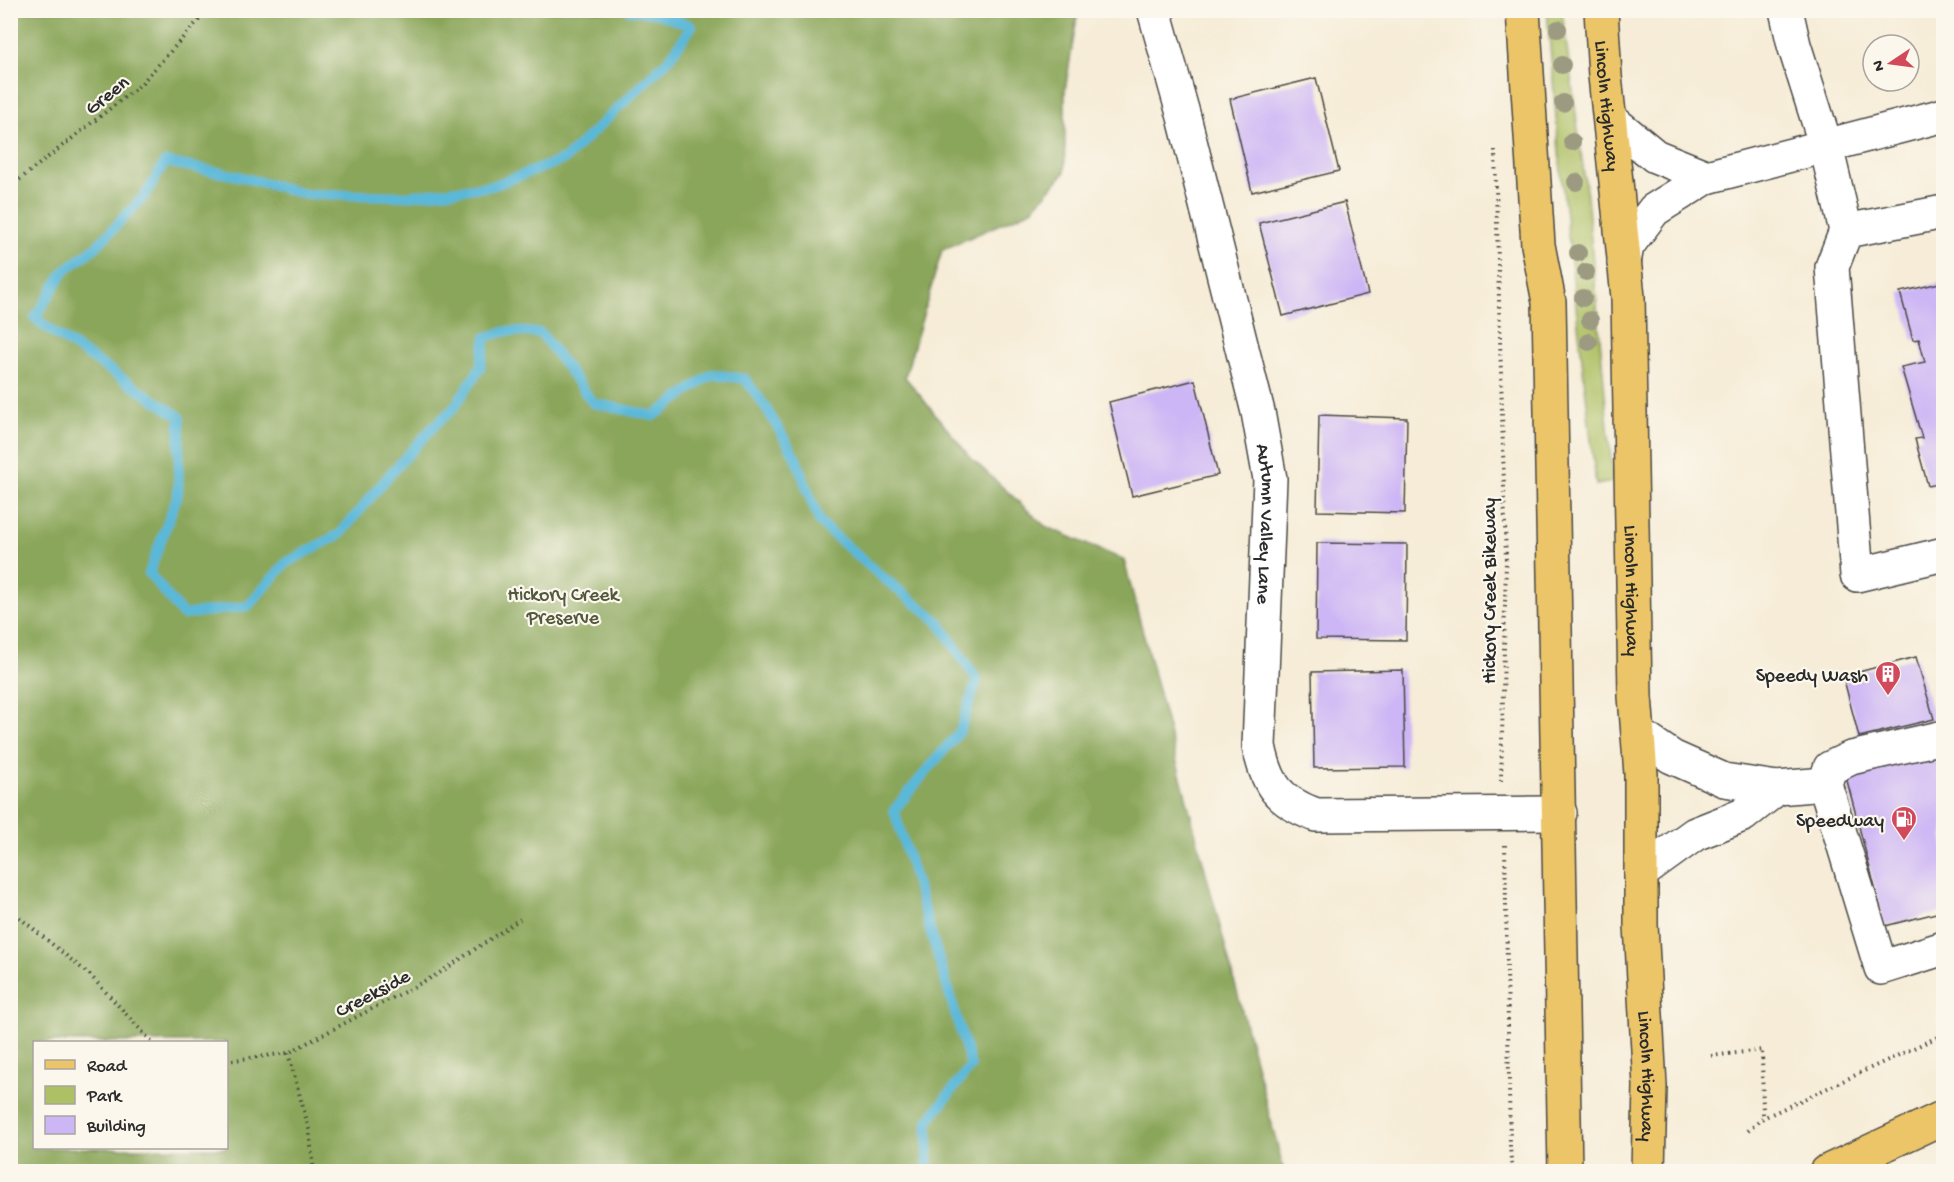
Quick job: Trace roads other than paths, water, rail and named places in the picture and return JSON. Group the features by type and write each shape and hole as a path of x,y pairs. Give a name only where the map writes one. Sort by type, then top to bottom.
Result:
{"main road":[{"path":"1523,10 1538,245 1549,302 1565,1172"},
{"name":"Lincoln Highway","path":"1601,10 1628,297 1635,696 1641,774 1641,925 1650,1086 1648,1172"},
{"path":"1826,1172 1944,1117"}],"street":[{"name":"Autumn Valley Lane","path":"1154,10 1184,117 1258,412 1270,479 1259,746 1264,771 1277,793 1298,808 1316,815 1560,813"},
{"path":"1788,12 1794,45 1826,146 1846,231 1832,267 1857,575 1944,554"},
{"path":"1624,262 1627,246 1654,210 1707,177 1944,115"},
{"path":"1610,118 1655,156 1707,177"},
{"path":"1846,231 1944,212"},
{"path":"1638,735 1672,756 1724,780 1777,788 1825,784"},
{"path":"1944,737 1851,758 1830,768 1825,784 1881,968 1944,948"},
{"path":"1641,873 1695,834 1743,815 1777,788"}],"waterway":[{"path":"629,10 656,13 692,26 669,59 565,159 492,186 406,196 305,194 238,176 165,162 146,194 96,247 64,271 35,318 180,417 178,494 149,573 183,615 248,606 286,563 340,534 391,473 453,409 480,368 486,337 507,331 541,333 593,403 654,416 712,374 745,379 795,456 820,523 938,621 977,680 960,731 894,810 971,1066 928,1121 928,1172"}],"place":[{"name":"Speedy Wash","path":"1888,697"},
{"name":"Speedway","path":"1904,842"}],"park label":[{"name":"Hickory Creek Preserve","path":"563,604"}]}
